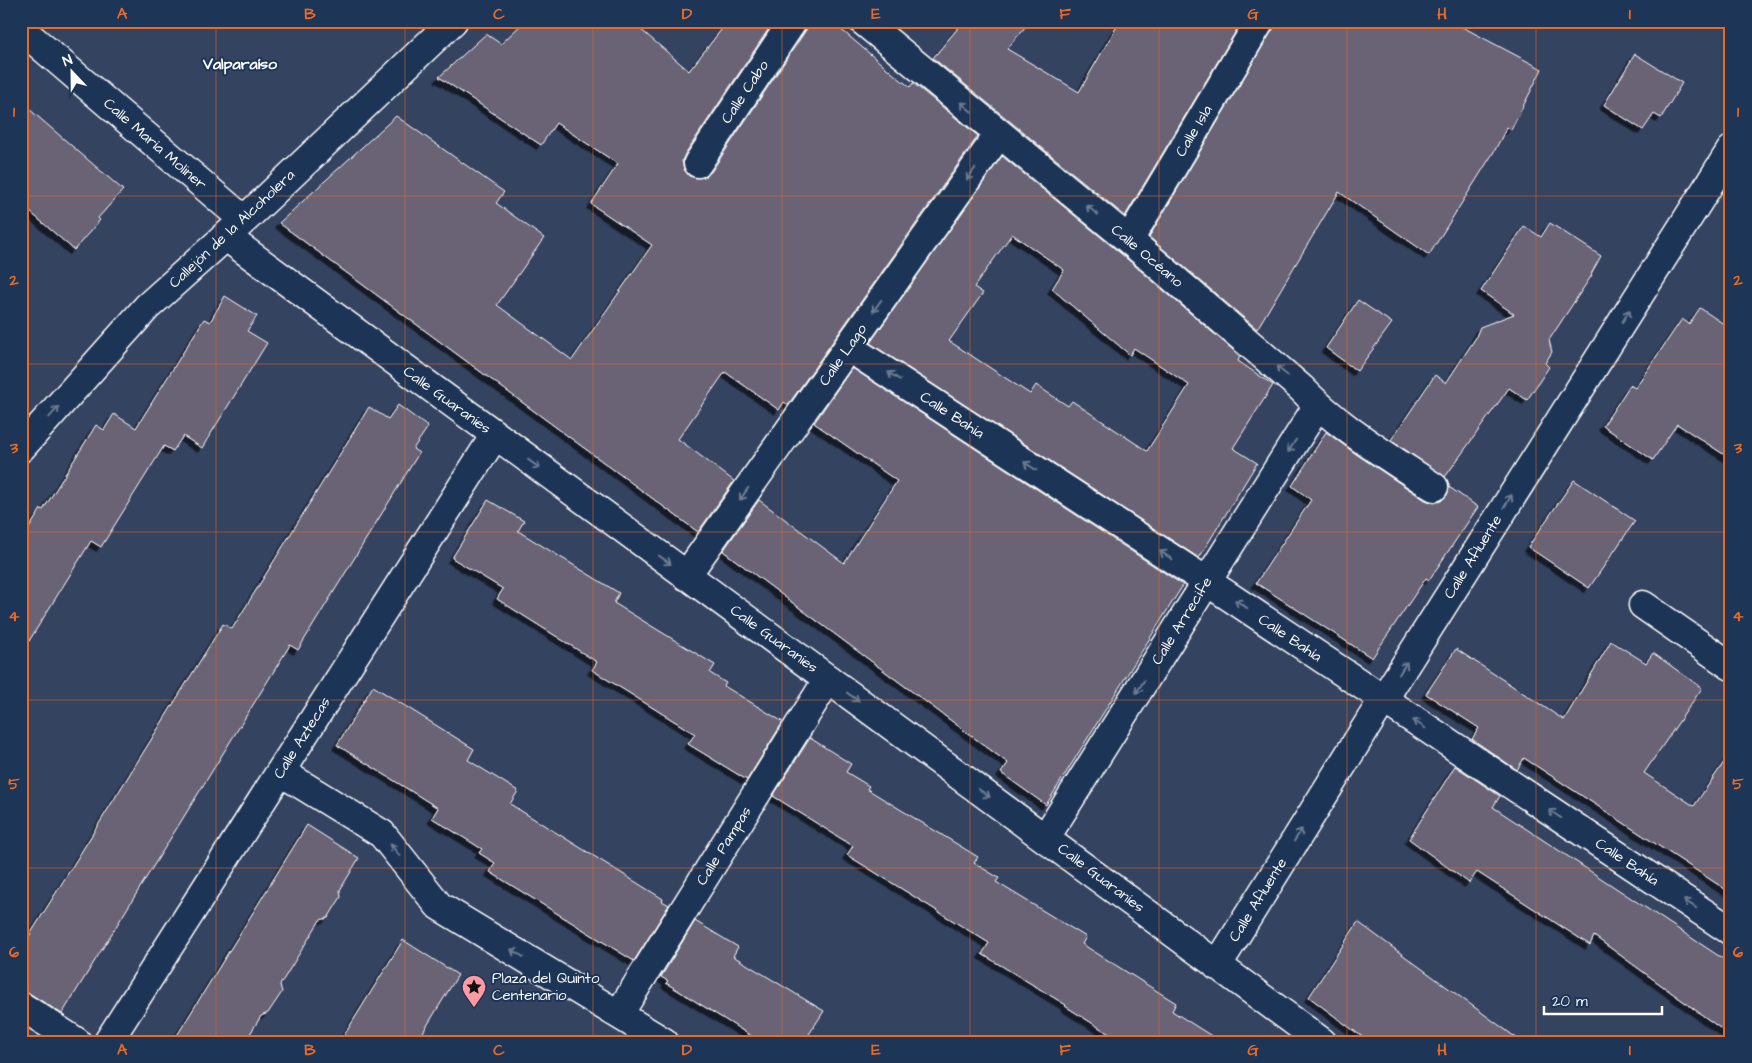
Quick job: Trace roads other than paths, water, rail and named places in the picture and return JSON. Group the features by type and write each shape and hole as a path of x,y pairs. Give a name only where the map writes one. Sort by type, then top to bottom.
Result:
{"street":[{"name":"Callejón de la Alcoholera","path":"21,448 147,307 235,228 453,21"},
{"name":"Calle Cabo","path":"698,163 793,21"},
{"name":"Calle Océano","path":"863,21 1128,240 1302,388 1335,420 1434,487"},
{"name":"Calle Isla","path":"1128,240 1260,21"},
{"name":"Calle María Moliner","path":"21,29 235,228"},
{"name":"Calle Lago","path":"686,576 999,134"},
{"name":"Calle Afluente","path":"1217,966 1382,700 1731,150"},
{"name":"Calle Guaraníes","path":"235,228 495,435 1046,837 1217,966 1322,1042"},
{"name":"Calle Bahía","path":"848,346 1731,930"},
{"name":"Calle Arrecife","path":"1046,837 1318,405"},
{"name":"Calle Aztecas","path":"108,1042 495,435"},
{"path":"1643,605 1731,666"},
{"name":"Calle Pampas","path":"619,1014 828,678"},
{"path":"280,772 382,834 439,906 664,1042"},
{"path":"21,1006 78,1042"}],"place":[{"name":"Plaza del Quinto Centenario","path":"474,1008"}],"district":[{"name":"Valparaíso","path":"240,64"}]}
